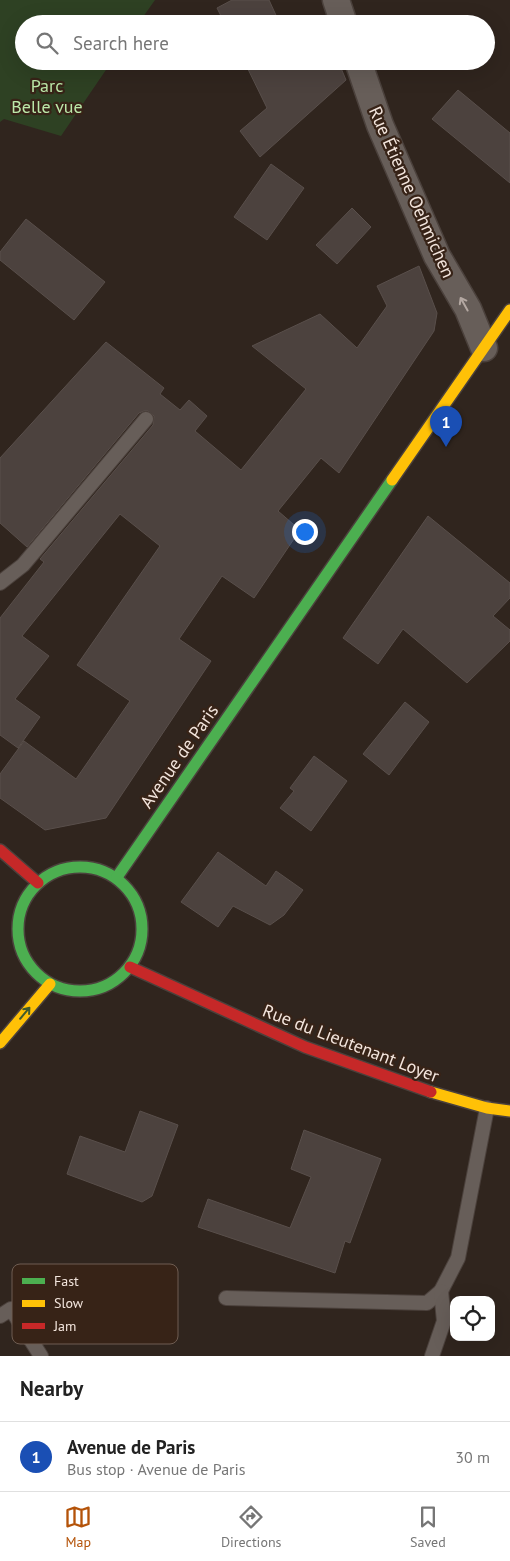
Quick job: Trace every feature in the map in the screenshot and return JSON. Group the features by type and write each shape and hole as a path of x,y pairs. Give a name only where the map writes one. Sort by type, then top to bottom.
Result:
{"main road":[{"name":"Avenue de Paris","path":"117,877 510,310"},
{"path":"0,850 38,883"},
{"path":"76,866 98,868 117,877 130,891 140,908 143,927 140,947 130,967 122,976 95,990 80,992 65,990 50,984 28,964 22,951 18,933 19,914 26,897 38,883 56,871 76,866"},
{"path":"7,953 22,951"},
{"name":"Rue du Lieutenant Loyer","path":"130,967 305,1047 444,1098 487,1108 510,1111"},
{"path":"0,1043 50,984"}],"street":[{"path":"336,0 341,15"},
{"name":"Rue Étienne Oehmichen","path":"361,70 380,125 437,256 468,309 484,348"}],"lane":[{"path":"0,583 23,565 146,419"},
{"path":"226,1298 427,1303 441,1292 458,1258 487,1108"},
{"path":"432,1356 444,1321 441,1292"},
{"path":"0,1316 11,1309 12,1311"},
{"path":"33,1344 41,1356"}],"green space":[{"name":"Parc Belle vue","path":"0,0 155,0 144,15 15,15 15,70 106,70 61,136 4,119 0,122"}],"building":[{"path":"232,0 269,0 276,15 220,15 217,8"},
{"path":"248,70 342,70 346,80 260,157 240,131 267,108"},
{"path":"458,90 510,133 510,183 432,119"},
{"path":"271,164 304,188 267,240 234,217"},
{"path":"352,208 371,227 337,264 316,245"},
{"path":"26,219 105,282 74,320 0,260 0,252"},
{"path":"419,266 437,313 434,331 339,473 321,458 278,511 300,530 254,598 222,576 179,639 211,661 106,818 45,830 0,798 0,774 24,741 76,779 130,701 77,665 160,546 120,514 22,636 49,656 15,699 40,717 18,748 0,735 0,618 44,562 40,559 153,425 154,416 148,411 139,413 27,547 0,523 0,458 106,342 164,388 160,394 180,410 189,400 207,416 195,431 241,470 306,389 252,346 320,314 357,348 387,306 377,286"},
{"path":"428,516 510,583 510,598 493,616 510,630 510,641 467,683 403,629 378,664 343,638"},
{"path":"405,702 429,722 389,775 363,754"},
{"path":"314,756 347,781 311,831 280,808 294,791 290,788"},
{"path":"218,852 266,886 276,871 303,890 284,915 270,925 233,906 218,927 181,902"},
{"path":"140,1111 178,1125 152,1196 142,1202 67,1174 80,1136 125,1152"},
{"path":"304,1130 381,1159 350,1243 345,1241 335,1273 198,1227 208,1199 290,1228 311,1177 291,1169"}],"traffic: fast":[{"path":"117,877 392,480"},
{"path":"80,867 104,871 124,885 138,905 142,929 138,953 124,973 104,987 80,991 56,987 36,973 22,953 18,929 22,905 36,885 56,871 80,867"}],"traffic: slow":[{"path":"392,480 510,310"},
{"path":"0,1043 50,984"},
{"path":"431,1092 487,1108 510,1111"}],"traffic: jam":[{"path":"0,850 38,883"},
{"path":"130,967 305,1047 431,1092"}],"place":[{"name":"Avenue de Paris","path":"446,447"}]}
